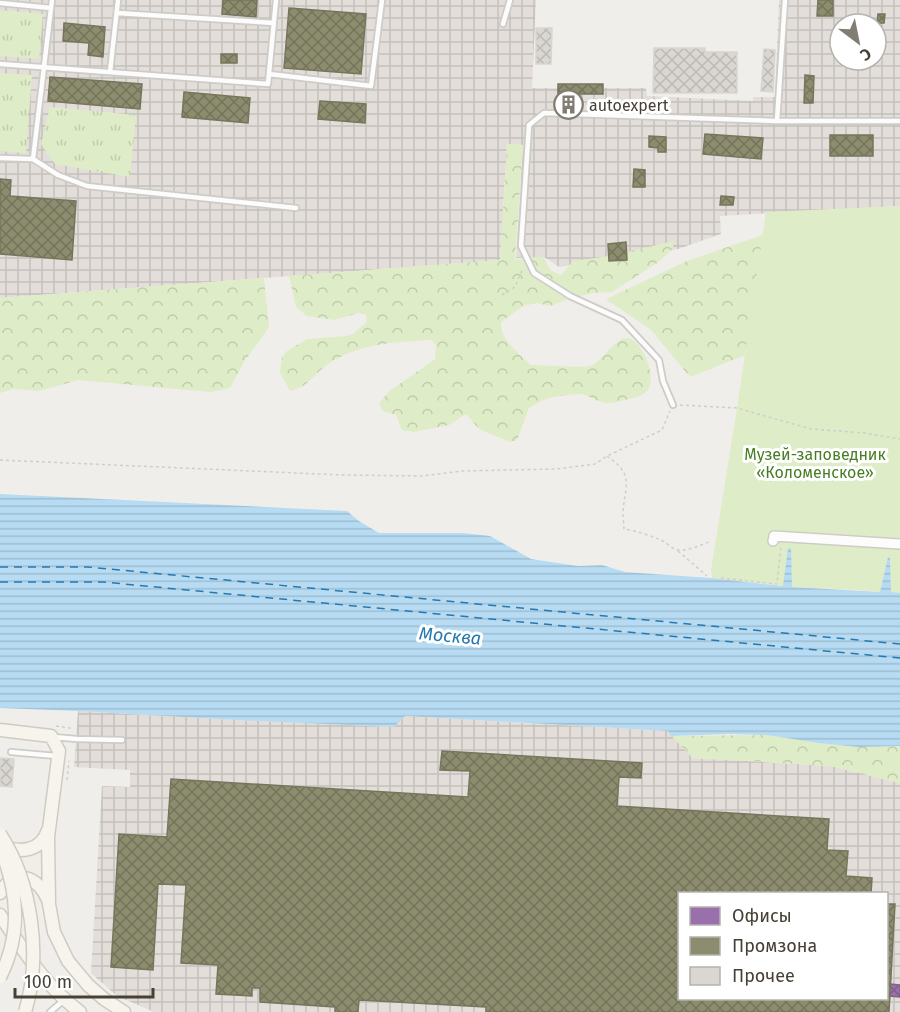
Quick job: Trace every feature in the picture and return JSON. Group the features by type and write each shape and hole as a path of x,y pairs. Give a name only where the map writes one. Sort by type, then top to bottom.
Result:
{"street":[{"path":"777,541 774,536 900,544"},
{"path":"0,730 51,736 57,745 59,751 48,837 50,904 54,932 68,962 88,985 124,1012"},
{"path":"0,847 20,851 30,850 43,841 49,828"},
{"path":"0,834 17,864 30,916 33,971 26,1012"},
{"path":"0,847 9,869 16,909 12,945 0,977"},
{"path":"0,893 5,885 15,879 27,878 42,887 50,904"},
{"path":"2,917 50,986 80,1012"}],"lane":[{"path":"33,159 52,0"},
{"path":"110,72 118,0"},
{"path":"0,64 268,84 276,0"},
{"path":"269,75 371,86 382,0"},
{"path":"503,24 510,0"},
{"path":"777,121 784,0"},
{"path":"0,3 51,8"},
{"path":"117,13 274,23"},
{"path":"673,405 663,381 659,360 622,320 570,296 534,273 527,260 521,246 529,125 544,113 777,121 900,121"},
{"path":"0,158 33,159 58,175 87,186 296,208"},
{"path":"51,736 122,740"},
{"path":"11,752 58,758"},
{"path":"50,1012 64,1000"}],"path":[{"path":"502,295 515,287 527,260"},
{"path":"0,460 342,475 422,476 462,471 556,469 595,464 662,430 673,405 737,408 811,429 865,433 900,439"},
{"path":"607,456 614,460 626,476 624,529 663,540 707,576"},
{"path":"721,578 777,584 777,541"},
{"path":"678,551 709,542"},
{"path":"58,758 70,762 66,785"}],"shaded area":[{"path":"0,0 536,0 532,88 646,88 647,96 753,101 753,97 775,97 779,0 900,0 900,206 720,216 721,234 678,249 559,267 544,257 516,258 523,145 507,144 500,260 0,298"},
{"path":"78,711 393,727 404,716 668,731 693,758 831,766 900,783 900,1012 154,1012 117,996 91,973 102,786 130,787 130,770 74,767"}],"green space":[{"path":"0,10 43,14 39,59 0,56"},
{"path":"0,73 32,75 26,153 0,151"},
{"path":"50,107 136,115 130,177 55,164 41,144"},
{"path":"507,144 523,145 515,259 544,257 550,270 561,275 573,261 610,256 674,241 673,249 657,263 612,292 593,293 550,306 537,303 523,306 501,322 503,334 507,340 531,365 591,366 620,341 626,338 632,340 641,349 651,375 646,392 611,403 581,394 546,399 529,408 517,440 510,442 479,429 466,414 449,425 414,432 402,430 396,415 383,411 379,404 388,392 435,359 436,345 431,340 392,343 355,351 331,362 303,386 290,391 280,372 282,357 287,351 307,339 347,336 367,322 366,315 359,313 334,320 307,316 296,307 289,276 500,260"},
{"name":"Музей-заповедник «Коломенское»","path":"900,206 900,593 891,593 890,558 888,557 880,592 792,587 790,548 788,548 784,586 712,578 711,570 766,212"},
{"path":"789,226 756,351 690,377 651,330 606,299 687,261"},
{"path":"264,278 269,327 244,362 230,388 210,392 78,380 40,391 13,389 0,393 0,298"},
{"path":"768,735 858,747 900,746 900,783 831,766 693,758 671,736"}],"water":[{"name":"Москва","path":"0,494 347,511 379,533 463,533 490,536 531,559 578,566 602,565 625,572 783,586 788,548 791,548 792,587 880,592 888,557 890,558 891,592 900,593 900,746 858,747 767,735 671,736 668,731 405,716 394,727 0,708"}],"building: Офисы":[{"path":"890,984 900,985 900,997 890,996"}],"building: Промзона":[{"path":"223,0 257,0 256,17 222,14"},
{"path":"818,0 833,0 833,12 828,12 828,16 817,16"},
{"path":"289,8 366,14 361,74 284,68"},
{"path":"64,23 105,27 103,57 88,55 89,43 63,41"},
{"path":"221,54 237,54 237,63 221,63"},
{"path":"805,75 814,76 813,103 804,103"},
{"path":"50,77 142,84 140,109 48,101"},
{"path":"558,84 603,84 603,94 558,94"},
{"path":"184,92 250,98 248,123 182,117"},
{"name":"autoexpert","path":"556,98 581,98 581,111 556,111"},
{"path":"320,101 366,104 365,123 318,119"},
{"path":"705,134 763,138 761,159 703,154"},
{"path":"830,135 873,135 873,156 830,156"},
{"path":"649,136 666,137 666,152 658,152 658,148 649,147"},
{"path":"634,169 645,170 645,187 633,187"},
{"path":"0,179 11,180 10,196 76,201 72,260 0,254"},
{"path":"721,196 734,197 733,205 720,205"},
{"path":"626,242 627,260 609,261 608,244"},
{"path":"442,751 642,763 641,778 619,777 617,806 829,819 827,850 848,851 846,876 872,878 871,892 678,892 678,1000 888,1000 888,904 895,904 889,1012 486,1012 486,1007 359,1000 358,1012 335,1012 335,1007 260,1002 260,988 252,988 252,996 216,994 218,965 181,963 186,885 158,884 153,970 111,967 119,834 167,837 171,779 468,797 470,771 440,770"}],"building: Прочее":[{"path":"536,28 552,28 551,64 536,64"},
{"path":"654,48 705,48 705,52 737,52 737,93 653,93"},
{"path":"764,49 775,50 773,92 761,91"},
{"path":"0,758 14,759 12,787 0,786"}],"ferry route":[{"path":"0,567 88,567 900,644"},
{"path":"0,582 103,582 900,658"}],"place":[{"name":"autoexpert","path":"568,105"}]}
